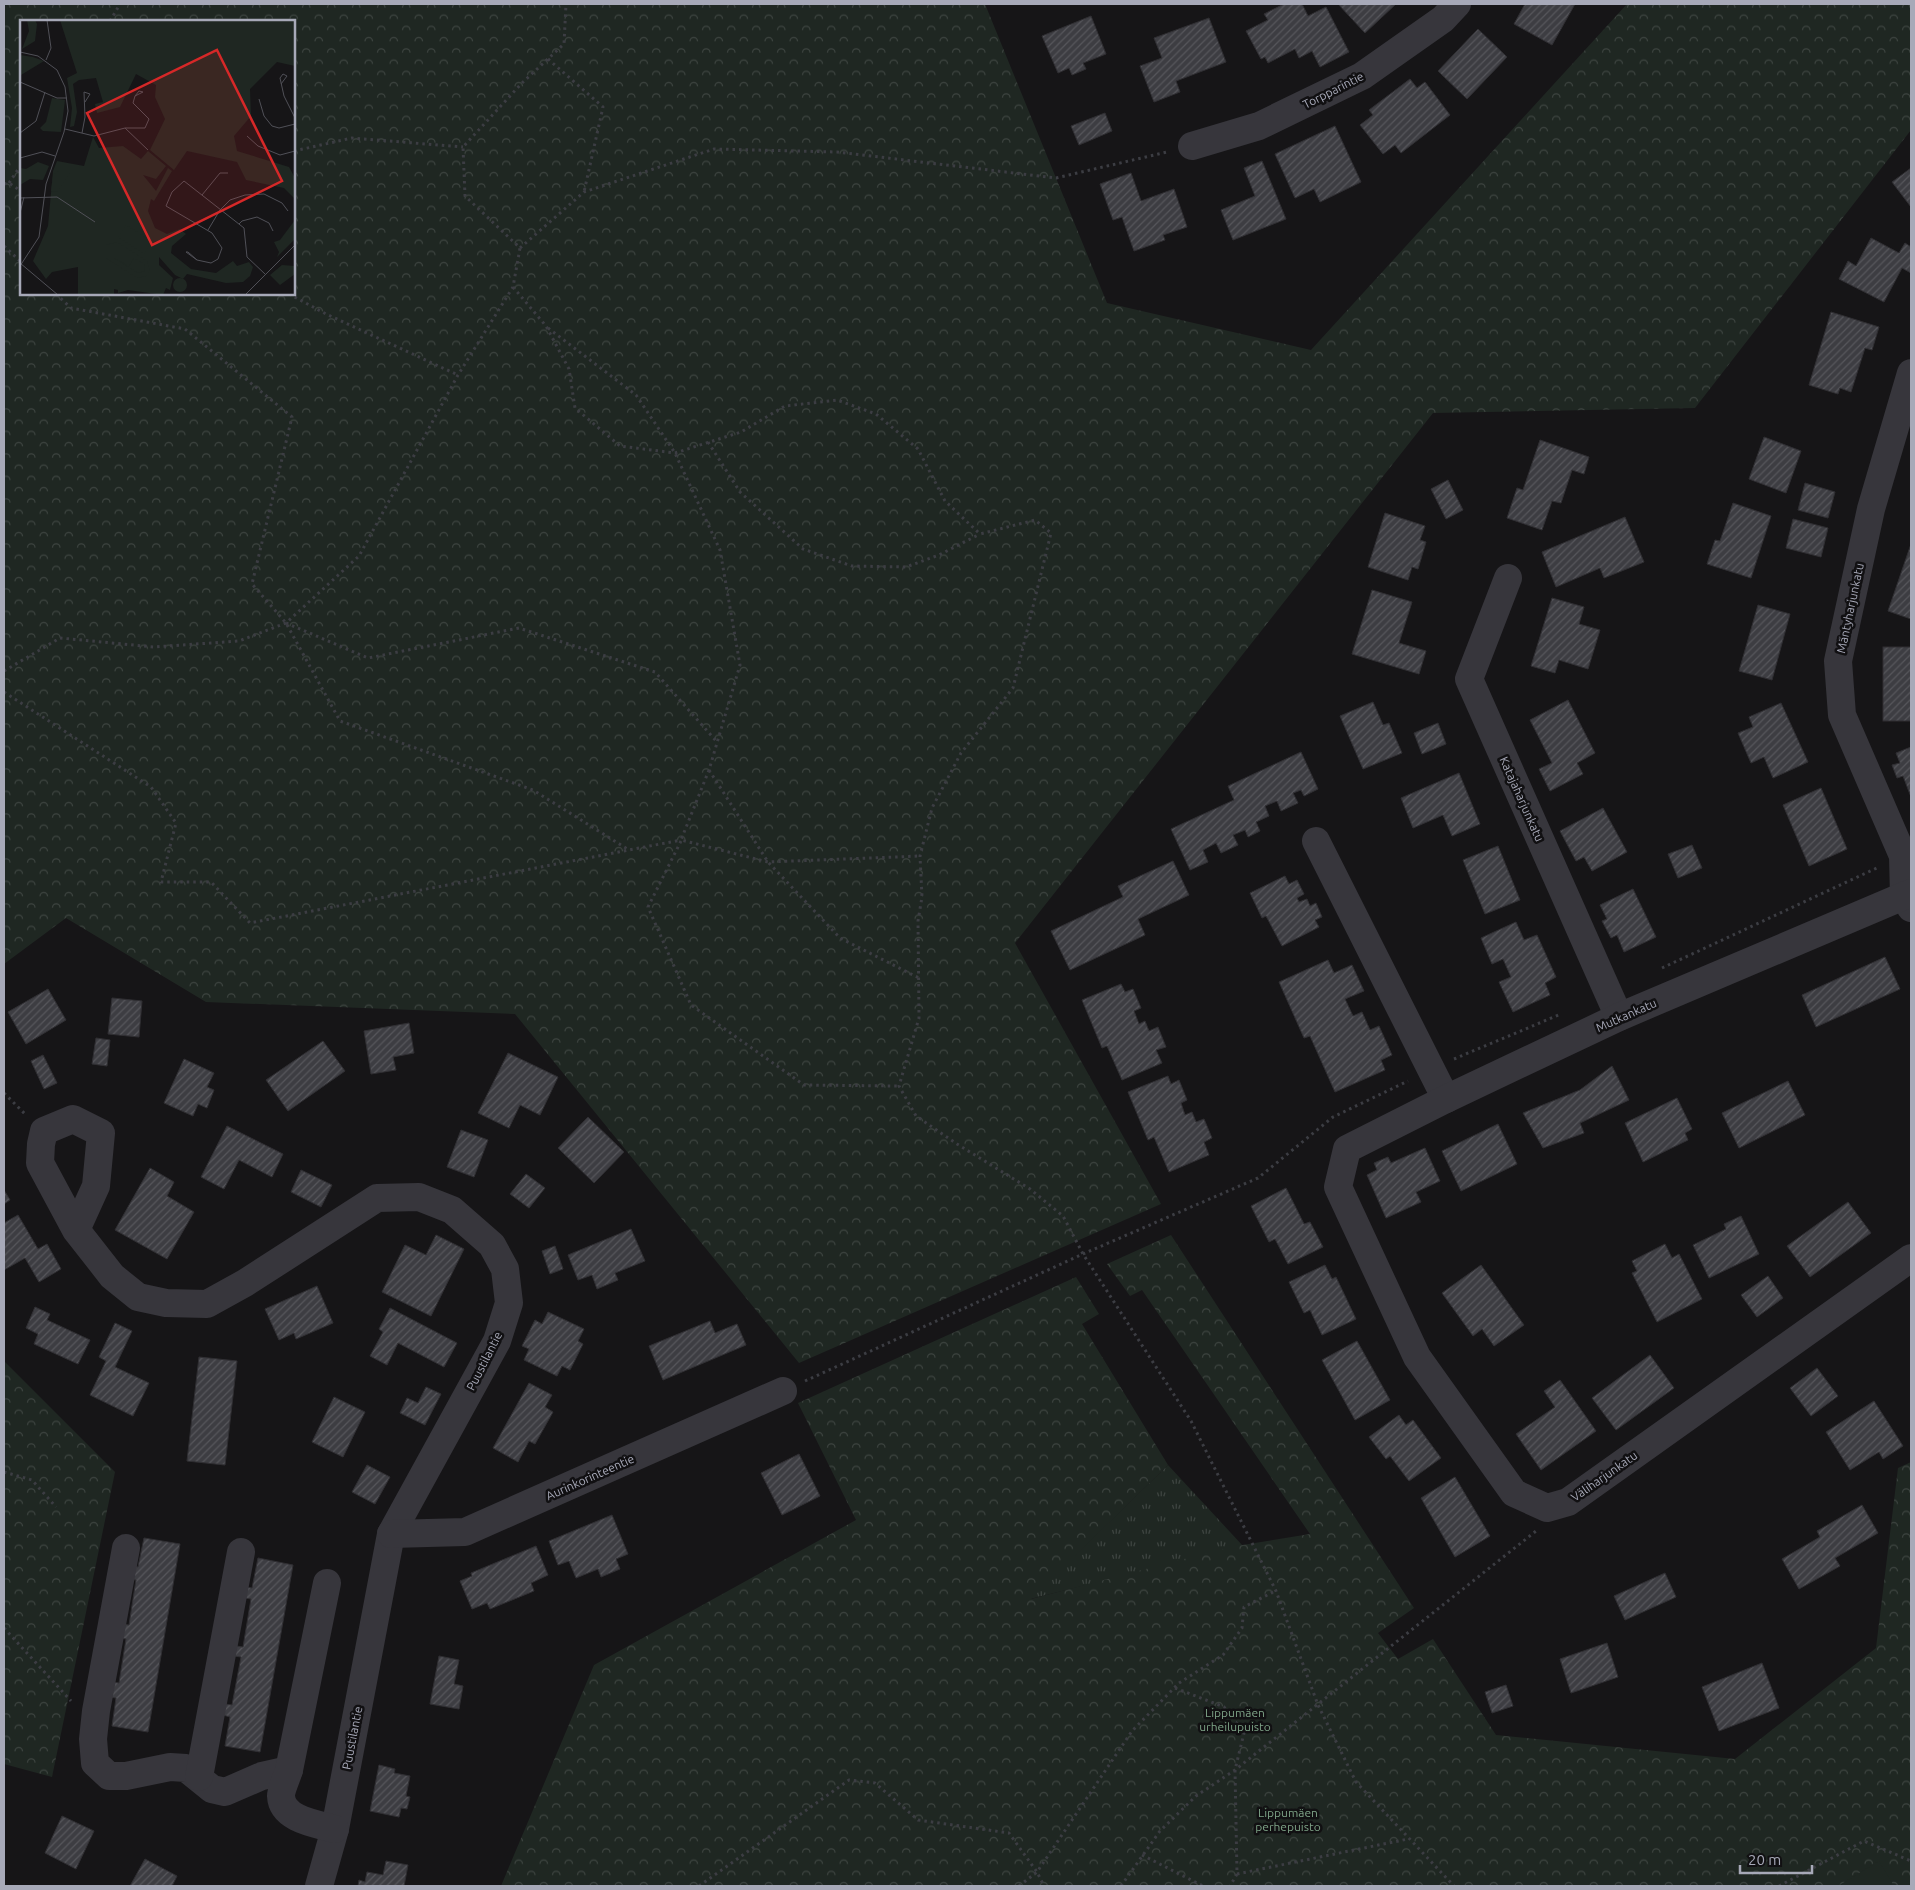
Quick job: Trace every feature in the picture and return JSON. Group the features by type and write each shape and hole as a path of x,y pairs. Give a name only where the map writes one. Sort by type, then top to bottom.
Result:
{"street":[{"name":"Torpparintie","path":"1192,146 1259,126 1362,76 1443,19 1457,4"},
{"name":"Mäntyharjunkatu","path":"1909,899 1904,856 1842,715 1838,661 1871,509 1911,373"},
{"name":"Katajaharjunkatu","path":"1508,578 1469,679 1620,1017"},
{"path":"1316,841 1446,1099"},
{"name":"Mutkankatu","path":"1547,1508 1514,1493 1417,1357 1338,1187 1347,1149 1446,1099 1620,1017 1909,899"},
{"name":"Puustilantie","path":"76,1230 112,1276 138,1297 166,1303 207,1304 245,1283 377,1198 419,1198 452,1210 492,1245 504,1269 509,1303 497,1341 391,1534 335,1829 319,1886"},
{"name":"Väliharjunkatu","path":"1547,1508 1568,1502 1911,1258"},
{"name":"Aurinkorinteentie","path":"391,1534 465,1532 783,1391"},
{"path":"126,1548 94,1725 95,1763 109,1776 126,1776 170,1767 186,1768 212,1789 225,1792 262,1776 289,1770"},
{"path":"199,1778 240,1552"},
{"path":"327,1583 289,1770 281,1796 286,1810 298,1817 335,1829"}],"path":[{"path":"111,20 120,4"},
{"path":"520,248 465,196 464,147 522,83 564,44 566,4"},
{"path":"548,59 603,107 584,192"},
{"path":"295,151 352,138 464,147"},
{"path":"4,672 60,638 154,647 239,641 286,623 359,556 458,375 513,287 520,248 584,192 714,149 837,152 1056,178 1192,146"},
{"path":"4,184 9,183 20,166"},
{"path":"9,183 20,190"},
{"path":"4,246 20,261"},
{"path":"513,287 546,326 569,369 575,408 620,446 675,453 741,432 785,406 837,400 876,414 918,449 945,501 980,534"},
{"path":"57,295 71,308 186,329 292,417 252,584 286,623 340,721 533,790 629,850"},
{"path":"291,295 326,314 458,375"},
{"path":"546,326 636,395 675,453 720,550 740,664 709,770 681,840 648,907 691,1005 804,1085 899,1086"},
{"path":"708,442 740,492 803,549 852,566 906,567 939,555 980,534 1035,520 1051,533 1013,688 961,753 932,808 920,856 922,897 918,921 919,1018 899,1086 916,1116 1030,1189 1063,1216 1083,1254 1191,1422 1276,1591 1318,1705 1356,1782 1454,1886"},
{"path":"286,623 368,658 519,628 655,672 717,742"},
{"path":"4,692 152,787 176,823 161,882 211,882 250,923 681,840 768,862 920,856"},
{"path":"709,770 768,862 840,938 919,978"},
{"path":"4,1472 32,1480 56,1506"},
{"path":"1121,1886 1160,1830 1196,1796 1235,1770 1536,1531 1547,1508"},
{"path":"1019,1886 1037,1872 1132,1730 1174,1688 1223,1655 1242,1628 1244,1607 1276,1591"},
{"path":"4,1628 94,1725"},
{"path":"1174,1688 1224,1707 1244,1733 1235,1770 1237,1874 1230,1886"},
{"path":"699,1886 849,1780 875,1783 918,1820 1009,1833 1037,1872 1044,1886"},
{"path":"1237,1874 1409,1839"},
{"path":"1779,1886 1864,1841 1911,1861"},
{"path":"1142,1855 1204,1886"}],"green space":[{"path":"4,4 985,4 1107,303 1311,350 1627,4 1911,4 1911,130 1695,408 1433,413 1015,943 1161,1204 799,1363 515,1014 206,1002 66,918 4,964"},
{"path":"1171,1235 1414,1608 1378,1633 1398,1659 1433,1639 1496,1735 1735,1759 1876,1648 1898,1468 1911,1462 1911,1886 501,1886 594,1665 856,1520 798,1403 1076,1277 1099,1314 1082,1324 1168,1465 1031,1599 1230,1547 1310,1534 1142,1290 1130,1296 1107,1264"},
{"path":"4,1361 115,1472 52,1777 4,1764"},
{"path":"1168,1465 1243,1546 1030,1599"},
{"path":"1879,1861 1894,1886 1838,1886"}],"building":[{"path":"1284,4 1302,4 1308,16 1326,7 1349,52 1320,67 1312,51 1299,58 1295,49 1268,63 1265,57 1261,59 1246,31 1268,20 1264,14"},
{"path":"1338,4 1396,4 1365,33"},
{"path":"1525,4 1575,4 1552,45 1514,24"},
{"path":"1091,16 1106,54 1083,63 1086,69 1072,75 1069,68 1058,73 1042,36"},
{"path":"1209,18 1226,62 1176,81 1180,92 1154,102 1140,66 1162,58 1154,38"},
{"path":"1478,29 1507,57 1467,99 1438,71"},
{"path":"1410,79 1417,88 1425,82 1450,115 1401,153 1395,145 1383,154 1360,125 1373,115 1369,110"},
{"path":"1105,113 1112,131 1079,145 1071,126"},
{"path":"1335,126 1361,182 1320,202 1314,189 1295,198 1275,154"},
{"path":"1262,161 1286,219 1233,240 1221,210 1255,196 1244,168"},
{"path":"1911,168 1911,207 1892,182"},
{"path":"1131,173 1141,201 1174,189 1187,227 1163,235 1165,240 1134,251 1122,217 1113,220 1100,184"},
{"path":"1871,238 1899,253 1905,243 1911,247 1911,273 1902,268 1884,302 1839,279 1848,261 1856,266"},
{"path":"1831,312 1879,327 1872,350 1865,348 1851,392 1840,388 1838,394 1809,385"},
{"path":"1764,437 1801,451 1786,493 1749,479"},
{"path":"1540,440 1589,457 1584,474 1572,470 1561,503 1552,501 1542,530 1507,518 1517,488 1523,490"},
{"path":"1448,480 1463,510 1446,519 1431,489"},
{"path":"1805,483 1835,492 1828,518 1798,510"},
{"path":"1733,503 1771,516 1751,578 1707,564 1715,540 1720,541"},
{"path":"1385,513 1425,526 1420,540 1426,542 1418,569 1412,567 1408,580 1368,567"},
{"path":"1625,517 1644,562 1604,578 1600,568 1556,587 1542,552"},
{"path":"1793,519 1828,528 1821,557 1786,548"},
{"path":"1911,544 1911,619 1888,611"},
{"path":"1372,590 1412,602 1399,643 1426,651 1419,674 1352,654"},
{"path":"1552,598 1584,607 1579,624 1600,630 1588,669 1559,660 1555,673 1531,666"},
{"path":"1758,605 1790,614 1772,680 1739,671"},
{"path":"1883,647 1911,647 1911,721 1883,721"},
{"path":"1568,700 1595,753 1577,763 1583,774 1550,791 1539,769 1552,763 1530,720"},
{"path":"1373,702 1383,725 1389,723 1402,753 1363,769 1340,716"},
{"path":"1781,703 1808,762 1773,778 1764,757 1751,763 1738,733 1753,727 1749,717"},
{"path":"1438,723 1446,744 1422,754 1414,733"},
{"path":"1911,747 1911,797 1903,776 1897,778 1892,765 1900,763 1896,753"},
{"path":"1301,752 1318,789 1304,796 1301,790 1293,793 1298,803 1281,811 1277,801 1265,806 1269,816 1256,822 1260,831 1248,837 1245,830 1233,835 1238,845 1221,853 1216,843 1203,850 1208,862 1190,870 1171,829 1234,800 1228,786"},
{"path":"1459,773 1480,824 1452,836 1443,815 1413,828 1401,798"},
{"path":"1821,788 1847,849 1809,866 1783,805"},
{"path":"1603,808 1627,852 1592,871 1584,857 1576,861 1560,831"},
{"path":"1692,845 1702,868 1678,878 1668,854"},
{"path":"1498,846 1520,900 1485,914 1463,860"},
{"path":"1173,861 1189,895 1138,919 1145,935 1070,970 1051,931 1123,897 1118,886"},
{"path":"1285,876 1289,884 1297,880 1304,894 1297,898 1299,902 1307,899 1310,906 1316,903 1322,917 1315,920 1319,927 1282,946 1266,916 1262,918 1250,893"},
{"path":"1633,889 1656,937 1624,952 1617,935 1611,938 1602,921 1607,919 1600,905"},
{"path":"1516,922 1524,940 1537,935 1556,977 1545,983 1550,995 1513,1012 1499,982 1511,977 1503,959 1492,964 1481,938"},
{"path":"1885,957 1900,989 1816,1027 1802,995"},
{"path":"1328,960 1334,973 1352,965 1364,991 1345,999 1353,1016 1362,1012 1370,1030 1379,1026 1392,1055 1381,1060 1385,1070 1335,1092 1310,1036 1304,1038 1279,982"},
{"path":"1121,984 1125,992 1133,989 1141,1008 1134,1011 1139,1024 1145,1021 1149,1031 1158,1027 1166,1047 1156,1050 1162,1063 1122,1080 1107,1046 1102,1048 1082,1000"},
{"path":"48,989 66,1020 26,1044 8,1012"},
{"path":"112,998 142,1001 139,1037 108,1034"},
{"path":"409,1023 414,1053 393,1057 396,1070 371,1074 364,1031"},
{"path":"96,1038 110,1040 107,1066 92,1064"},
{"path":"323,1041 345,1071 288,1111 266,1080"},
{"path":"508,1053 558,1077 540,1115 520,1105 509,1128 478,1113"},
{"path":"43,1055 57,1083 44,1089 31,1061"},
{"path":"184,1059 214,1073 207,1087 214,1090 207,1108 198,1104 193,1116 164,1103"},
{"path":"1612,1066 1629,1100 1580,1123 1584,1133 1543,1148 1523,1113 1580,1090"},
{"path":"1168,1076 1171,1084 1179,1080 1187,1100 1181,1103 1185,1115 1192,1112 1196,1122 1204,1119 1212,1138 1204,1142 1209,1155 1169,1172 1154,1137 1148,1140 1128,1092"},
{"path":"1788,1081 1805,1115 1739,1148 1722,1113"},
{"path":"1677,1098 1692,1129 1685,1133 1688,1140 1643,1162 1625,1123"},
{"path":"588,1117 624,1152 594,1183 558,1148"},
{"path":"1498,1124 1517,1164 1461,1191 1442,1151"},
{"path":"227,1126 283,1154 272,1177 239,1160 224,1189 201,1177"},
{"path":"461,1130 488,1140 474,1177 447,1167"},
{"path":"1425,1148 1440,1181 1416,1192 1421,1202 1386,1218 1367,1175 1377,1170 1374,1163 1388,1157 1391,1163"},
{"path":"150,1168 174,1182 167,1196 194,1212 167,1259 115,1230"},
{"path":"301,1170 332,1185 321,1207 291,1192"},
{"path":"526,1174 545,1188 529,1208 510,1194"},
{"path":"1286,1188 1304,1224 1310,1222 1323,1247 1288,1264 1275,1239 1269,1242 1251,1206"},
{"path":"4,1190 10,1200 4,1204"},
{"path":"1848,1202 1871,1233 1810,1277 1787,1246"},
{"path":"18,1215 38,1249 47,1244 61,1269 39,1282 25,1258 4,1270 4,1223"},
{"path":"1741,1216 1759,1254 1709,1278 1693,1245 1726,1229 1724,1224"},
{"path":"631,1229 645,1261 615,1273 618,1280 597,1289 592,1275 578,1280 568,1255"},
{"path":"436,1235 464,1249 431,1316 382,1292 405,1245 426,1255"},
{"path":"1665,1244 1672,1258 1679,1254 1702,1299 1657,1322 1632,1273 1637,1271 1632,1261"},
{"path":"555,1246 563,1269 550,1274 542,1251"},
{"path":"1325,1265 1332,1279 1336,1277 1356,1319 1322,1335 1310,1310 1304,1313 1289,1282"},
{"path":"1481,1265 1524,1325 1494,1346 1482,1329 1473,1336 1442,1293"},
{"path":"1768,1276 1783,1298 1757,1317 1741,1295"},
{"path":"317,1286 333,1323 296,1339 294,1333 279,1340 265,1309"},
{"path":"35,1307 50,1314 47,1320 90,1340 78,1364 34,1344 38,1334 26,1328"},
{"path":"390,1308 457,1343 444,1367 398,1343 387,1365 370,1356 383,1332 379,1329"},
{"path":"548,1312 584,1329 578,1341 583,1344 570,1370 562,1366 557,1376 524,1360 529,1349 522,1346 535,1320 542,1324"},
{"path":"710,1321 715,1333 737,1324 746,1345 663,1380 649,1346"},
{"path":"115,1323 132,1331 115,1367 149,1383 133,1416 90,1395 106,1361 99,1357"},
{"path":"1357,1341 1390,1400 1355,1420 1322,1360"},
{"path":"1650,1355 1674,1388 1616,1430 1592,1398"},
{"path":"199,1357 237,1361 225,1465 187,1461"},
{"path":"1817,1368 1838,1396 1811,1416 1790,1388"},
{"path":"1560,1380 1596,1431 1541,1470 1516,1434 1555,1407 1544,1391"},
{"path":"529,1383 552,1395 545,1407 553,1412 535,1444 529,1441 518,1462 493,1448"},
{"path":"426,1387 441,1394 425,1425 400,1413 407,1398 418,1403"},
{"path":"334,1397 365,1412 343,1457 312,1442"},
{"path":"1874,1401 1903,1446 1883,1459 1879,1452 1850,1470 1826,1432"},
{"path":"1399,1415 1406,1425 1413,1420 1441,1458 1409,1481 1390,1456 1386,1459 1369,1437"},
{"path":"799,1454 820,1496 782,1515 761,1473"},
{"path":"367,1465 390,1477 375,1504 352,1492"},
{"path":"1455,1477 1490,1536 1455,1557 1421,1498"},
{"path":"1862,1505 1878,1533 1835,1558 1840,1566 1799,1589 1782,1559 1820,1537 1817,1531"},
{"path":"612,1515 628,1554 616,1559 620,1569 601,1577 598,1569 576,1578 569,1561 558,1565 549,1541"},
{"path":"144,1538 180,1544 148,1732 112,1726 116,1698 109,1697 112,1682 119,1683 126,1639 119,1638 122,1624 129,1625 136,1580 130,1579 132,1566 138,1567"},
{"path":"536,1546 548,1575 531,1583 534,1591 490,1609 487,1603 472,1609 460,1581 472,1576 471,1573"},
{"path":"258,1558 293,1565 260,1752 225,1746 230,1717 223,1715 225,1704 232,1705 241,1657 234,1656 236,1646 243,1647 251,1599 245,1598 246,1587 252,1588"},
{"path":"1665,1573 1676,1597 1625,1620 1614,1596"},
{"path":"1607,1643 1618,1677 1571,1693 1560,1659"},
{"path":"439,1656 459,1660 454,1684 463,1686 459,1709 430,1704"},
{"path":"1762,1663 1779,1708 1719,1731 1702,1687"},
{"path":"1506,1685 1513,1706 1492,1713 1485,1692"},
{"path":"379,1765 395,1769 394,1773 410,1776 406,1796 410,1797 407,1809 401,1808 399,1817 370,1811"},
{"path":"62,1816 94,1831 76,1869 45,1853"},
{"path":"145,1859 177,1876 172,1886 130,1886"},
{"path":"386,1861 408,1865 404,1886 358,1886 359,1880 365,1882 367,1872 383,1875"}],"park label":[{"name":"Lippumäen urheilupuisto","path":"1235,1719"},
{"name":"Lippumäen perhepuisto","path":"1288,1819"}]}
